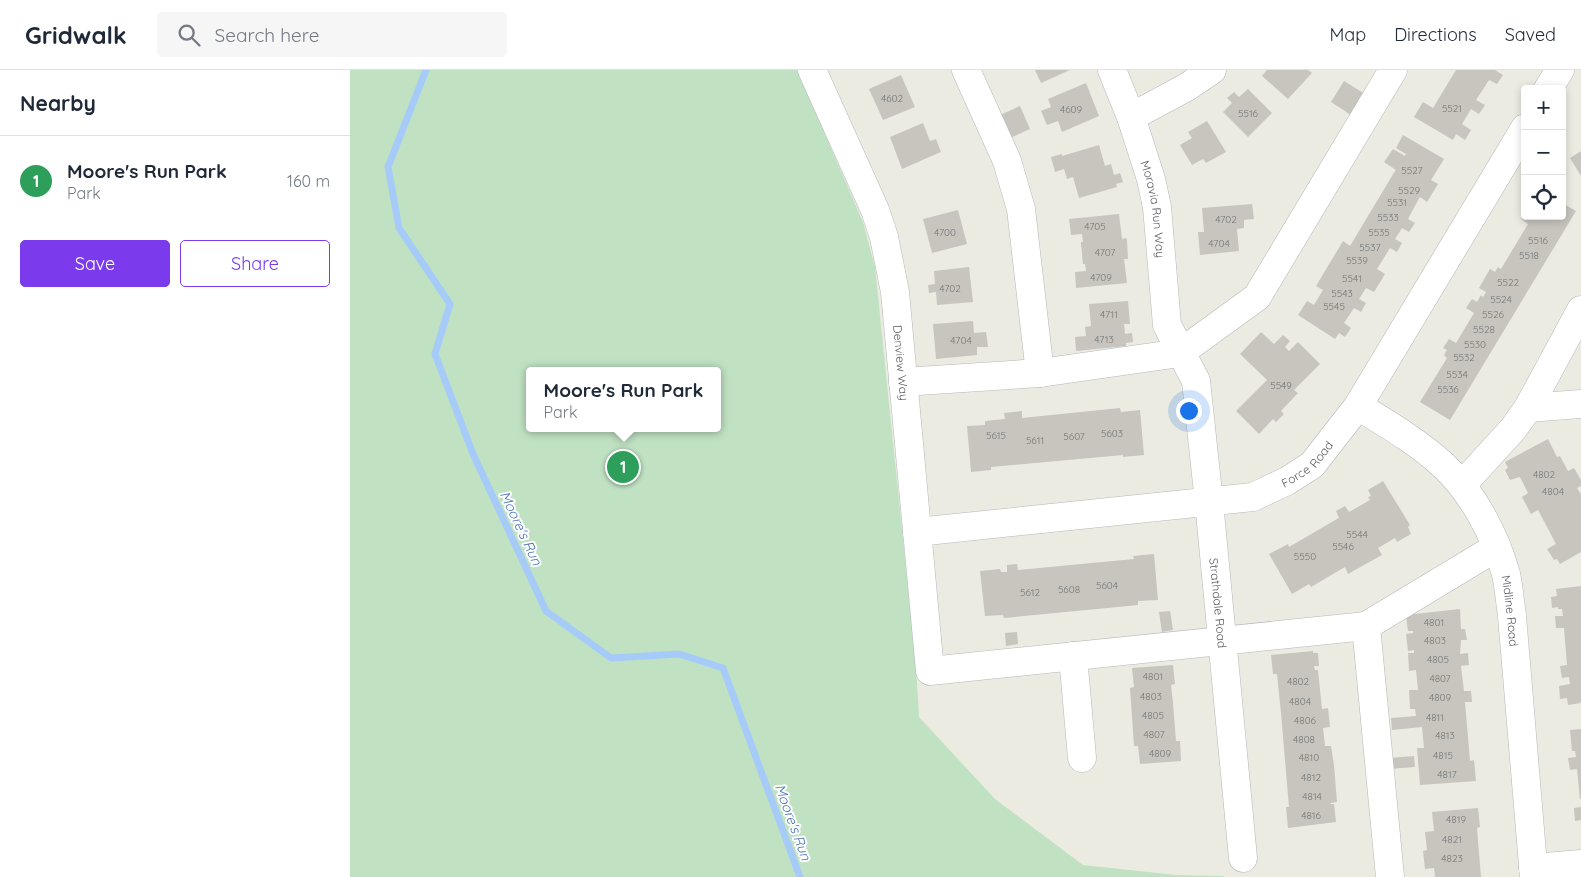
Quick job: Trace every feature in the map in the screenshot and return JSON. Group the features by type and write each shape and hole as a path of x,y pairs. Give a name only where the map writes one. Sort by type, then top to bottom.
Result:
{"street":[{"name":"Denview Way","path":"812,70 875,210 884,237 895,292 930,670 1073,656"},
{"path":"966,70 1007,161 1021,209 1040,374"},
{"name":"Moravia Run Way","path":"1112,70 1143,151 1156,208 1167,325 1180,352"},
{"path":"1131,117 1187,87 1212,70"},
{"path":"903,382 1040,374 1180,352 1256,297 1393,70"},
{"path":"1551,85 1560,70"},
{"name":"Force Road","path":"917,532 1253,497 1287,481 1312,465 1358,406 1524,130"},
{"path":"1462,485 1513,429 1528,408 1581,310"},
{"name":"Strathdale Road","path":"1180,352 1196,381 1243,858"},
{"path":"1528,408 1581,404"},
{"name":"Midline Road","path":"1358,406 1418,445 1443,465 1462,485 1497,547 1506,576 1512,616 1534,872"},
{"path":"1082,758 1073,656 1366,626 1497,547"},
{"path":"1366,626 1390,877"},
{"path":"1534,872 1581,864"}],"green space":[{"path":"350,70 797,70 863,222 875,267 916,666 919,717 995,799 1083,865 1176,875 1225,877 350,877"}],"building":[{"path":"1035,70 1070,70 1041,83"},
{"path":"1267,70 1308,70 1312,73 1288,99 1262,76"},
{"path":"1456,70 1495,70 1503,75 1497,84 1489,80 1476,100 1485,105 1479,114 1471,109 1462,124 1471,130 1465,140 1456,134 1453,140 1414,117 1423,102 1433,108"},
{"path":"901,75 915,107 883,120 869,89"},
{"path":"1344,81 1365,94 1351,115 1331,102"},
{"path":"1086,83 1099,116 1062,132 1058,121 1047,125 1041,111 1051,107 1048,99"},
{"path":"1248,89 1272,113 1248,137 1223,112 1232,103 1227,98 1234,92 1239,97"},
{"path":"1020,106 1030,129 1008,139 998,116"},
{"path":"1207,121 1226,152 1206,163 1203,159 1192,165 1180,145 1192,138 1188,132"},
{"path":"923,123 930,141 936,139 941,152 902,169 890,137"},
{"path":"1403,135 1444,159 1431,180 1438,184 1427,202 1420,197 1408,219 1415,223 1409,232 1402,228 1395,239 1402,243 1397,252 1390,248 1377,269 1385,274 1374,292 1366,288 1359,299 1366,303 1361,312 1354,308 1344,323 1351,328 1345,337 1339,333 1335,339 1298,315 1307,301 1314,305 1323,290 1316,286 1343,241 1350,246 1396,170 1384,162 1393,149 1405,156 1406,154 1396,148"},
{"path":"1099,145 1105,166 1111,164 1114,175 1120,173 1123,182 1116,184 1117,187 1079,198 1073,177 1067,179 1064,169 1055,172 1051,157 1062,154 1062,156"},
{"path":"1581,151 1581,176 1570,158"},
{"path":"1252,204 1254,219 1244,220 1244,228 1237,229 1239,251 1200,255 1198,232 1204,232 1202,208"},
{"path":"1566,205 1576,211 1450,420 1420,402 1447,358 1444,355 1447,350 1443,348 1449,339 1456,343 1474,313 1466,308 1472,299 1477,302 1481,295 1483,297 1486,292 1479,288 1490,269 1495,272 1498,267 1501,269 1528,224 1522,220 1566,220"},
{"path":"958,210 967,244 932,253 923,219"},
{"path":"1119,214 1122,239 1126,238 1127,240 1128,259 1124,259 1127,283 1076,288 1075,272 1086,271 1085,264 1083,264 1082,234 1071,235 1069,219"},
{"path":"969,267 973,302 937,305 936,292 929,293 928,285 935,284 934,271"},
{"path":"1128,301 1130,324 1124,324 1125,334 1132,333 1133,342 1126,343 1126,346 1076,351 1075,337 1086,336 1085,327 1091,326 1089,304"},
{"path":"973,321 974,333 986,332 988,347 977,347 977,355 936,359 933,324"},
{"path":"1261,332 1274,344 1283,335 1290,341 1285,347 1289,351 1298,342 1320,364 1294,390 1298,393 1281,411 1284,414 1276,422 1273,419 1259,434 1236,411 1267,380 1240,354"},
{"path":"1120,408 1121,412 1140,410 1144,455 1123,457 1123,455 991,467 991,470 971,472 967,426 985,425 985,421 1005,419 1004,413 1022,411 1022,418"},
{"path":"1548,439 1557,457 1560,456 1568,471 1574,468 1581,480 1581,486 1577,488 1581,494 1581,552 1560,564 1557,559 1554,560 1547,549 1556,544 1538,510 1531,514 1522,497 1528,493 1520,477 1510,480 1505,470 1508,468 1505,462"},
{"path":"1383,481 1410,525 1408,527 1411,534 1397,542 1395,538 1378,548 1382,555 1348,574 1345,567 1311,587 1309,584 1292,594 1269,554 1288,544 1289,547 1339,518 1336,511 1345,506 1349,512 1370,500 1368,497 1371,496 1368,490"},
{"path":"1154,554 1158,600 1138,601 1138,605 1004,618 1003,615 985,616 980,571 1000,569 1001,572 1007,572 1007,565 1017,564 1018,570 1134,559 1133,556"},
{"path":"1581,586 1581,703 1568,705 1567,698 1560,699 1559,686 1570,684 1569,677 1562,678 1560,666 1567,665 1564,628 1556,628 1555,616 1563,616 1562,609 1558,609 1558,607 1552,608 1551,597 1557,596 1556,589"},
{"path":"1460,609 1461,629 1465,629 1467,640 1461,640 1460,654 1468,653 1469,665 1461,666 1464,691 1471,691 1472,702 1465,702 1470,761 1474,760 1476,781 1420,785 1417,748 1424,748 1422,727 1392,730 1391,718 1416,716 1415,709 1410,709 1409,690 1418,690 1416,670 1409,671 1408,653 1414,653 1414,650 1408,651 1406,634 1413,633 1413,631 1408,631 1406,615"},
{"path":"1170,611 1173,630 1162,632 1159,612"},
{"path":"1017,632 1018,644 1006,646 1005,633"},
{"path":"1313,651 1313,653 1318,653 1319,666 1314,666 1315,670 1318,670 1322,709 1328,708 1330,727 1323,728 1325,746 1331,746 1334,765 1337,802 1330,803 1334,804 1336,822 1288,828 1286,807 1289,807 1281,713 1277,674 1273,674 1271,655"},
{"path":"1173,665 1175,684 1171,685 1176,741 1180,741 1181,761 1140,764 1138,746 1134,746 1130,688 1134,687 1132,668"},
{"path":"1581,729 1580,799 1577,769 1570,770 1568,758 1576,757 1575,751 1572,751 1570,730"},
{"path":"1414,756 1415,767 1389,769 1388,758"},
{"path":"1581,807 1581,820 1575,821 1574,808"},
{"path":"1478,808 1480,827 1477,828 1481,877 1435,877 1434,868 1425,869 1423,851 1427,850 1425,832 1434,831 1432,812"}],"waterway":[{"name":"Moore's Run","path":"426,70 388,167 399,228 450,304 435,354 473,454 546,611 611,658 679,654 723,668 800,877"}],"place":[{"name":"Moore's Run Park","path":"623,467"}]}
